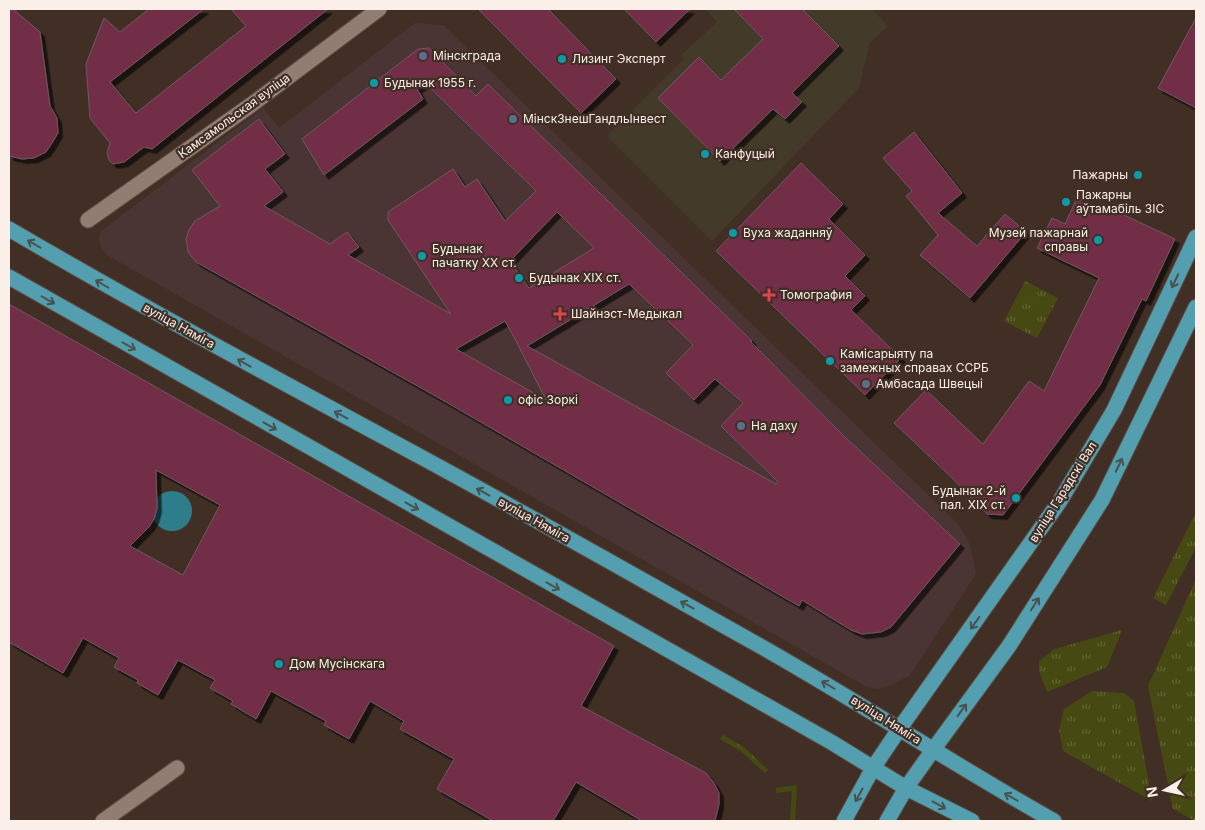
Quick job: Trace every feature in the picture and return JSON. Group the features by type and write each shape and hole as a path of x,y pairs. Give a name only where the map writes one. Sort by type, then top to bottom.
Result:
{"main road":[{"name":"вуліца Няміга","path":"9,229 142,306 422,458 749,640 1054,821"},
{"name":"вуліца Гарадскі Вал","path":"844,821 873,768 1013,569 1070,484 1114,410 1196,236"},
{"path":"9,277 831,742 906,788 972,821"},
{"path":"886,821 906,788 1009,646 1102,500 1196,307"}],"street":[{"name":"Камсамольская вуліца","path":"88,220 251,105 379,9"},
{"path":"103,821 177,768"}],"shaded area":[{"path":"705,9 872,9 888,26 870,43 859,88 712,241 607,136 684,59 680,56 717,22"},
{"path":"415,23 443,25 959,525 970,545 976,574 909,676 887,687 877,689 865,686 107,255 101,247 99,238 101,231 263,108 279,128"}],"green space":[{"path":"1025,281 1058,298 1037,338 1004,321"},
{"path":"1196,512 1196,547 1166,605 1153,598"},
{"path":"1196,579 1195,821 1173,809 1148,686"},
{"path":"1122,630 1107,667 1047,692 1039,671 1039,661 1055,649"},
{"path":"1092,691 1124,693 1134,701 1152,801 1063,751 1059,730 1064,709"},
{"path":"723,735 745,748 768,770 765,773 742,752 720,739"},
{"path":"797,785 795,821 790,821 792,791 776,793 776,788"}],"water":[{"path":"172,491 186,497 192,511 186,525 172,531 158,525 152,511 158,497"}],"building":[{"path":"9,9 13,9 40,32 50,106 57,118 58,133 46,152 34,158 22,159 9,156"},
{"path":"149,9 204,9 110,82 136,113 246,26 231,9 328,9 152,149 144,147 124,162 113,164 109,160 107,153 110,143 90,118 86,64 104,18 120,32"},
{"name":"Лизинг Эксперт","path":"478,9 548,9 616,79 581,113"},
{"path":"624,9 690,9 656,42"},
{"path":"734,9 802,9 839,46 792,93 802,102 785,119 773,109 720,161 658,98 699,57 721,80 763,39"},
{"path":"1196,18 1196,108 1158,88"},
{"path":"429,48 476,96 488,84 752,341 845,437 960,544 891,627 881,632 862,634 851,630 802,600 799,606 446,402 196,262 188,252 186,239 189,230 195,221 220,206 192,170 259,119 285,154 265,169 283,192 264,206 330,244 347,232 359,247 348,255 451,314 388,220 388,212 453,169 465,187 477,179 505,221 536,191 425,83 417,89 423,99 324,175 302,139 418,49","holes":["557,212 594,248 529,288 510,261","629,284 693,345 666,373 694,400 715,379 743,403 721,426 778,482 776,484 527,346","505,321 546,400 456,349"]},
{"path":"914,132 962,193 938,213 977,246 1005,214 1026,232 970,298 920,255 938,235 906,196 912,191 883,158"},
{"path":"801,163 843,204 829,219 865,255 845,276 865,296 851,310 901,358 865,395 716,251"},
{"path":"1077,198 1105,212 1107,207 1175,239 1146,301 1142,299 1100,385 1003,515 987,514 894,423 926,390 983,444 1029,381 1044,391 1099,278 1037,248 1052,218 1065,224"},
{"path":"9,304 614,646 581,706 706,773 719,793 719,804 715,821 642,821 576,782 553,821 493,821 437,789 454,759 400,729 404,721 370,701 349,739 324,725 326,721 271,691 256,719 231,704 233,701 210,688 215,680 178,660 158,695 137,683 138,680 114,667 119,658 83,638 63,673 9,642","holes":["156,470 220,505 183,575 130,546 149,527 154,519 157,508"]}],"place":[{"name":"Мінскграда","path":"423,56"},
{"name":"Лизинг Эксперт","path":"562,59"},
{"name":"Будынак 1955 г.","path":"374,83"},
{"name":"МінскЗнешГандльІнвест","path":"513,119"},
{"name":"Канфуцый","path":"705,154"},
{"name":"Пажарны","path":"1138,175"},
{"name":"Пажарны аўтамабіль ЗІС","path":"1066,202"},
{"name":"Вуха жаданняў","path":"733,233"},
{"name":"Музей пажарнай справы","path":"1098,240"},
{"name":"Будынак пачатку XX ст.","path":"422,256"},
{"name":"Будынак XIX ст.","path":"519,278"},
{"name":"Томография","path":"769,295"},
{"name":"Шайнэст-Медыкал","path":"560,314"},
{"name":"Камісарыяту па замежных справах ССРБ","path":"830,361"},
{"name":"Амбасада Швецыі","path":"866,384"},
{"name":"офіс Зоркі","path":"508,400"},
{"name":"На даху","path":"741,426"},
{"name":"Будынак 2-й пал. ХІХ ст.","path":"1016,498"},
{"name":"Дом Мусінскага","path":"279,664"}]}
